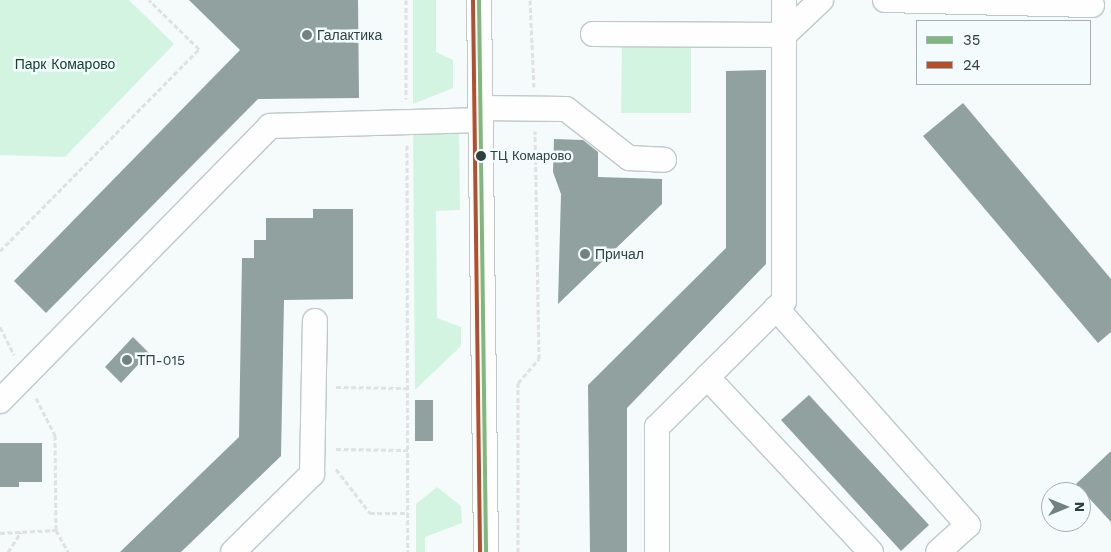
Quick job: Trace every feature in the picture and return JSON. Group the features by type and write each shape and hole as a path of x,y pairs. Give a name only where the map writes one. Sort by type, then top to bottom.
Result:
{"street":[{"path":"479,0 486,552"},
{"path":"657,552 657,427 784,300 784,0"},
{"path":"593,34 784,35 821,0"},
{"path":"885,0 1092,5"},
{"path":"0,401 270,126 406,121 535,108 566,109 629,158 664,160"},
{"path":"776,308 968,525 938,552"},
{"path":"233,552 312,474 316,449 314,386 315,321"},
{"path":"707,377 871,552"}],"path":[{"path":"0,251 199,49 150,0"},
{"path":"406,0 408,552"},
{"path":"518,552 518,382 539,359 535,108 530,0"},
{"path":"0,327 55,435 56,530 68,552"},
{"path":"314,386 408,388"},
{"path":"316,449 408,450"},
{"path":"316,449 370,513 408,513"},
{"path":"0,533 56,530"},
{"path":"8,552 21,532"}],"green space":[{"name":"Парк Комарово","path":"0,0 129,0 174,44 65,157 0,155"},
{"path":"413,0 436,0 436,52 453,60 453,88 413,104"},
{"path":"622,44 691,44 691,113 621,113"},
{"path":"413,129 459,129 460,210 436,211 437,318 461,327 461,346 415,390"},
{"path":"437,487 461,506 462,523 425,537 425,552 416,552 416,504"}],"building":[{"path":"189,0 358,0 359,98 258,99 46,313 14,281 240,50"},
{"path":"766,70 766,264 627,408 627,552 590,552 588,385 726,248 726,71"},
{"path":"963,103 1111,279 1111,332 1098,343 923,136"},
{"name":"Причал","path":"554,139 583,140 598,152 598,177 662,179 662,204 558,304 561,194 553,172"},
{"path":"313,209 353,209 353,299 284,300 281,456 181,552 120,552 239,437 242,258 254,258 254,240 266,240 266,218 313,218"},
{"name":"ТП-015","path":"133,337 149,353 121,383 105,367"},
{"path":"809,395 929,525 901,551 781,420"},
{"path":"415,400 433,400 433,441 415,441"},
{"path":"0,443 42,443 42,482 19,482 19,487 0,487"},
{"path":"1111,451 1111,522 1091,500 1091,482 1078,482"}],"transit line":[{"name":"24","path":"473,0 480,552"},
{"name":"35","path":"479,0 486,552"}],"place":[{"name":"Галактика","path":"307,35"},
{"name":"ТЦ Комарово","path":"481,156"},
{"name":"Причал","path":"585,254"},
{"name":"ТП-015","path":"127,360"}]}
